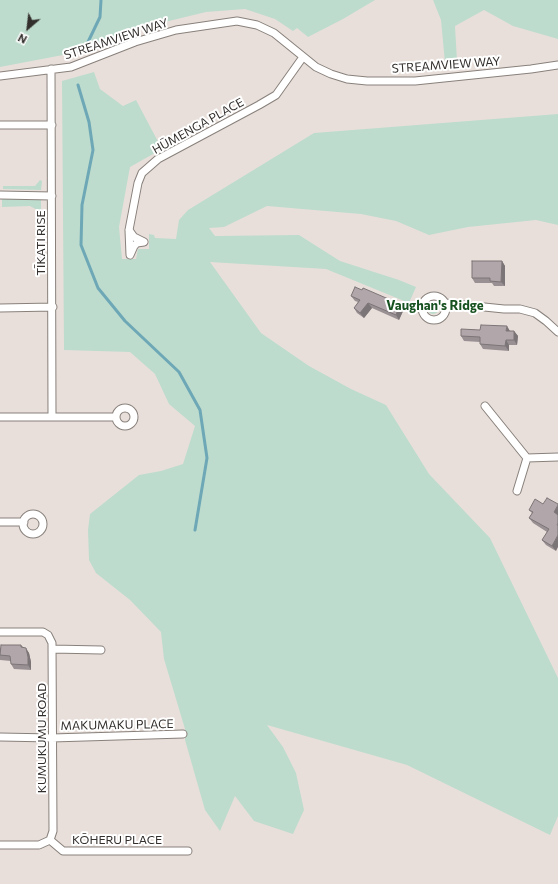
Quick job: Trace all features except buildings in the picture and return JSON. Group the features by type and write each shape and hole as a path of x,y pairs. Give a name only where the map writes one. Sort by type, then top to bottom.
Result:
{"street":[{"name":"STREAMVIEW WAY","path":"0,76 51,69 71,68 135,42 176,30 236,21 257,25 274,33 316,67 347,79 366,81 415,81 558,65"},
{"name":"HŪMENGA PLACE","path":"129,230 138,183 142,172 158,159 276,95 303,57"},
{"name":"TĪKATI RISE","path":"51,69 52,416"},
{"path":"0,125 52,125"},
{"path":"0,195 52,196"},
{"path":"445,303 504,309 520,309 535,314 546,321 558,332"},
{"path":"0,308 52,307"},
{"path":"485,406 527,458"},
{"path":"0,417 116,417"},
{"path":"527,458 558,457"},
{"path":"517,491 527,458"},
{"path":"0,522 24,522"},
{"name":"KUMUKUMU ROAD","path":"0,632 43,632 51,638 52,831 50,840"},
{"path":"52,649 101,650"},
{"name":"MAKUMAKU PLACE","path":"0,737 52,738 183,734"},
{"path":"0,845 39,845 50,840"},
{"name":"KŌHERU PLACE","path":"50,840 63,850 188,851"}],"green space":[{"path":"0,0 375,0 308,37 297,28 293,31 275,19 245,9 206,12 140,28 84,51 0,67"},
{"path":"433,0 558,0 558,39 513,26 484,10 455,26 457,61 445,63 441,20"},
{"path":"94,72 100,89 123,106 136,100 162,149 130,167 119,227 122,259 136,259 138,249 149,249 149,234 154,235 155,238 176,239 179,220 188,210 314,133 558,114 558,225 536,220 468,227 429,235 396,221 361,214 267,206 224,227 209,228 215,236 299,235 340,261 416,287 409,303 326,269 210,262 261,333 309,366 351,389 386,405 429,474 490,538 558,678 558,816 550,835 407,765 267,725 283,747 296,773 304,810 293,834 254,821 235,796 220,831 205,810 185,740 185,729 164,659 161,632 130,600 96,573 89,560 88,530 90,514 139,475 161,471 183,464 195,426 169,404 155,374 130,352 64,350 62,81"},
{"path":"40,180 42,181 41,190 3,189 3,186 35,186"},
{"path":"2,198 41,198 41,212 30,206 2,207"},
{"path":"431,302 435,302 439,308 435,314 431,314 427,310 427,306"}],"waterway":[{"path":"88,42 100,17 101,0"},
{"path":"78,85 89,122 93,150 82,205 81,245 98,288 125,321 179,372 200,410 207,458 195,530"}],"district":[{"name":"Vaughan's Ridge","path":"435,306"}]}
